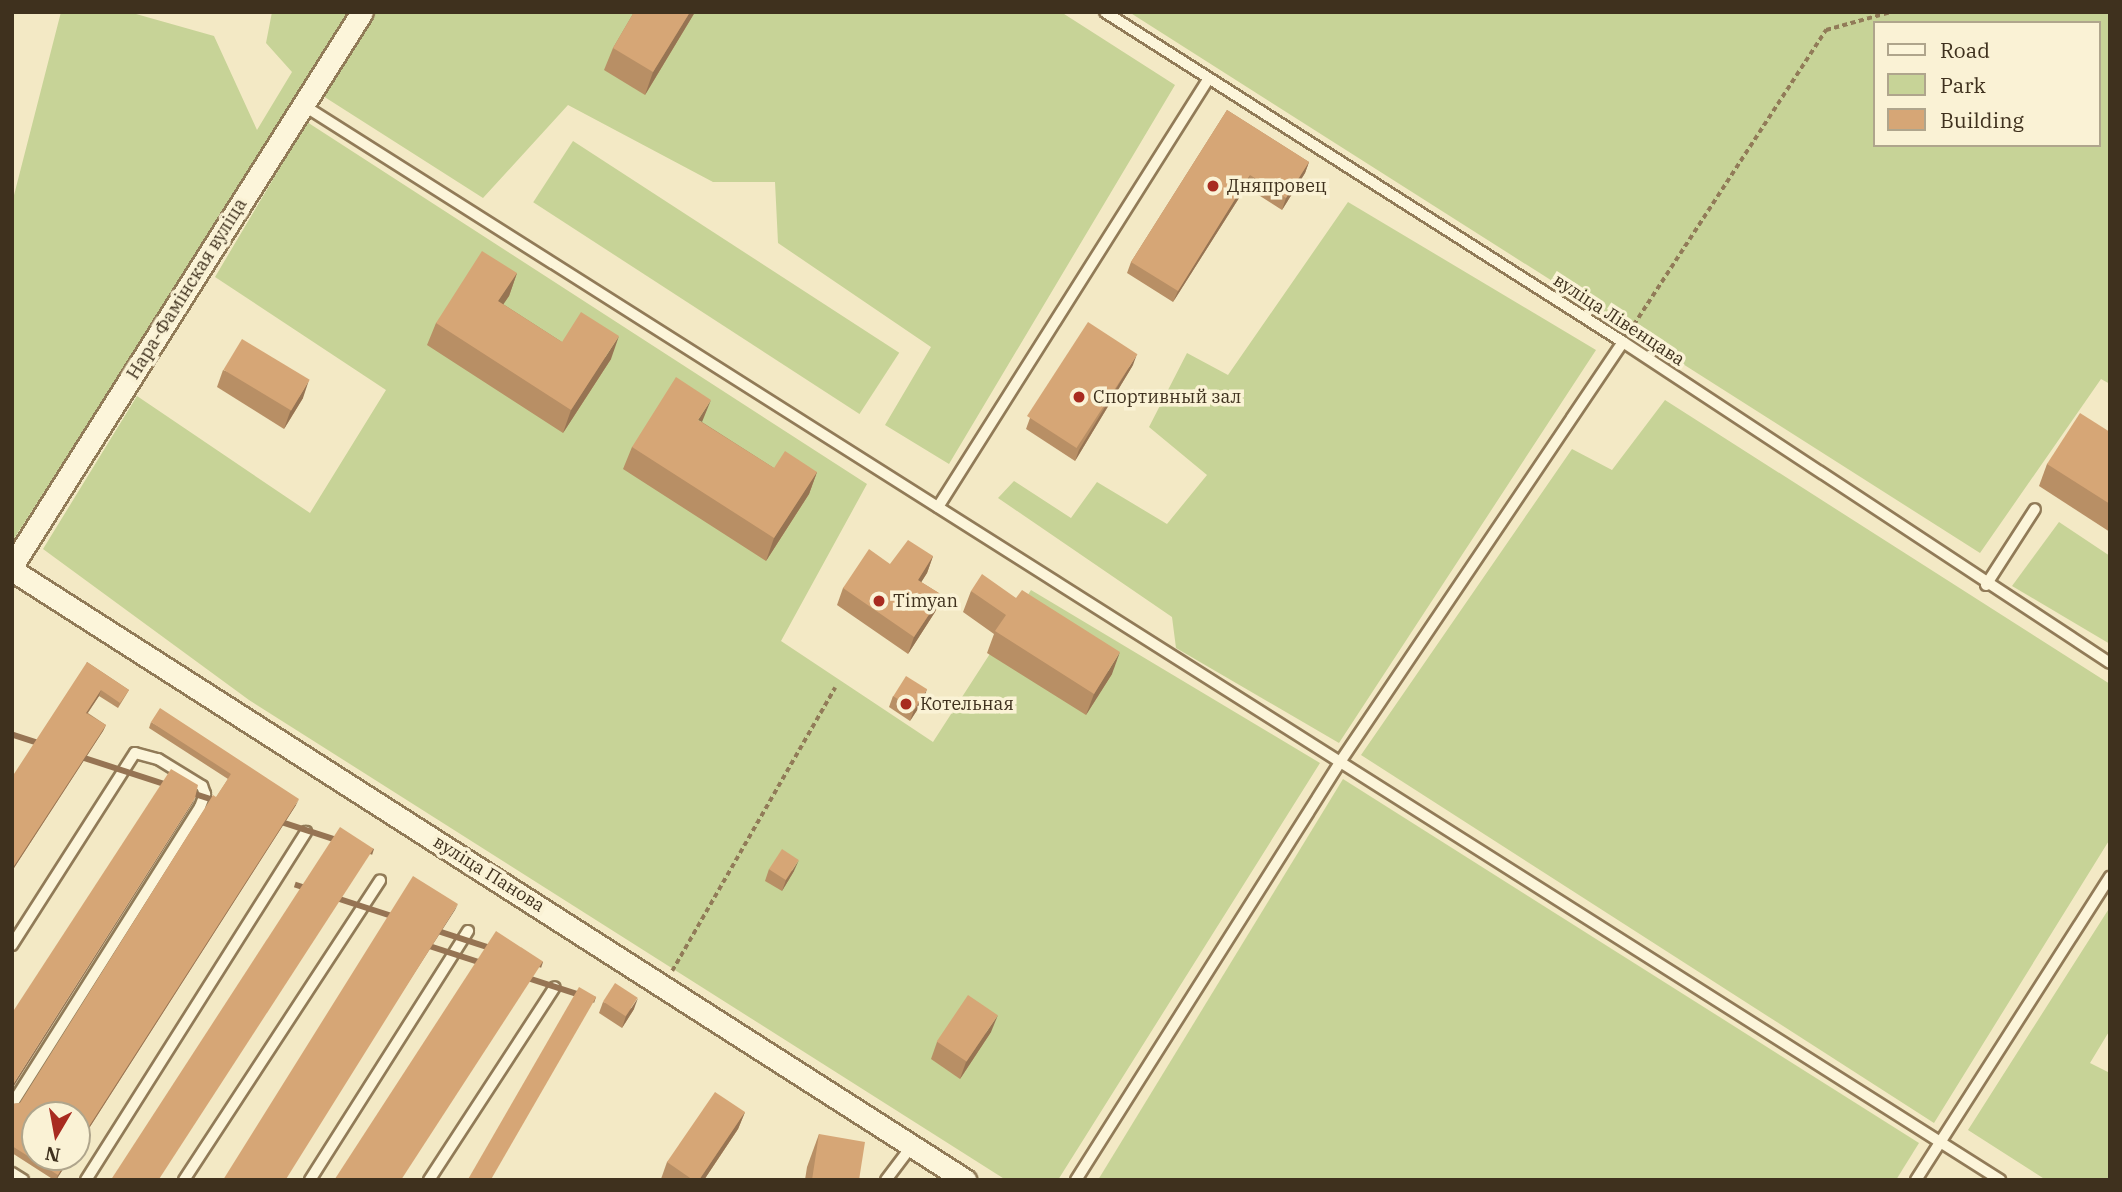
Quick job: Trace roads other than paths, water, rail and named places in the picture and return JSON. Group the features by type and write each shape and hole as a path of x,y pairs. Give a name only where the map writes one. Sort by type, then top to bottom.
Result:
{"street":[{"name":"Нара-Фамінская вуліца","path":"12,568 362,12"},
{"name":"вуліца Панова","path":"12,568 965,1180"}],"lane":[{"name":"вуліца Лівенцава","path":"1105,12 1623,342 1986,585 2110,663"},
{"path":"938,507 1209,78"},
{"path":"303,104 2000,1180"},
{"path":"1076,1180 1340,762 1623,342"},
{"path":"1986,585 2035,509"},
{"path":"12,945 135,753 158,759 202,786 205,794 193,818 12,1104"},
{"path":"86,1180 306,832"},
{"path":"1916,1180 2110,877"},
{"path":"184,1180 380,881"},
{"path":"310,1180 468,931"},
{"path":"429,1180 555,987"},
{"path":"886,1180 911,1147"},
{"path":"12,1173 23,1180"}],"place":[{"name":"Дняпровец","path":"1213,186"},
{"name":"Спортивный зал","path":"1079,397"},
{"name":"Timyan","path":"879,601"},
{"name":"Котельная","path":"906,704"}]}
